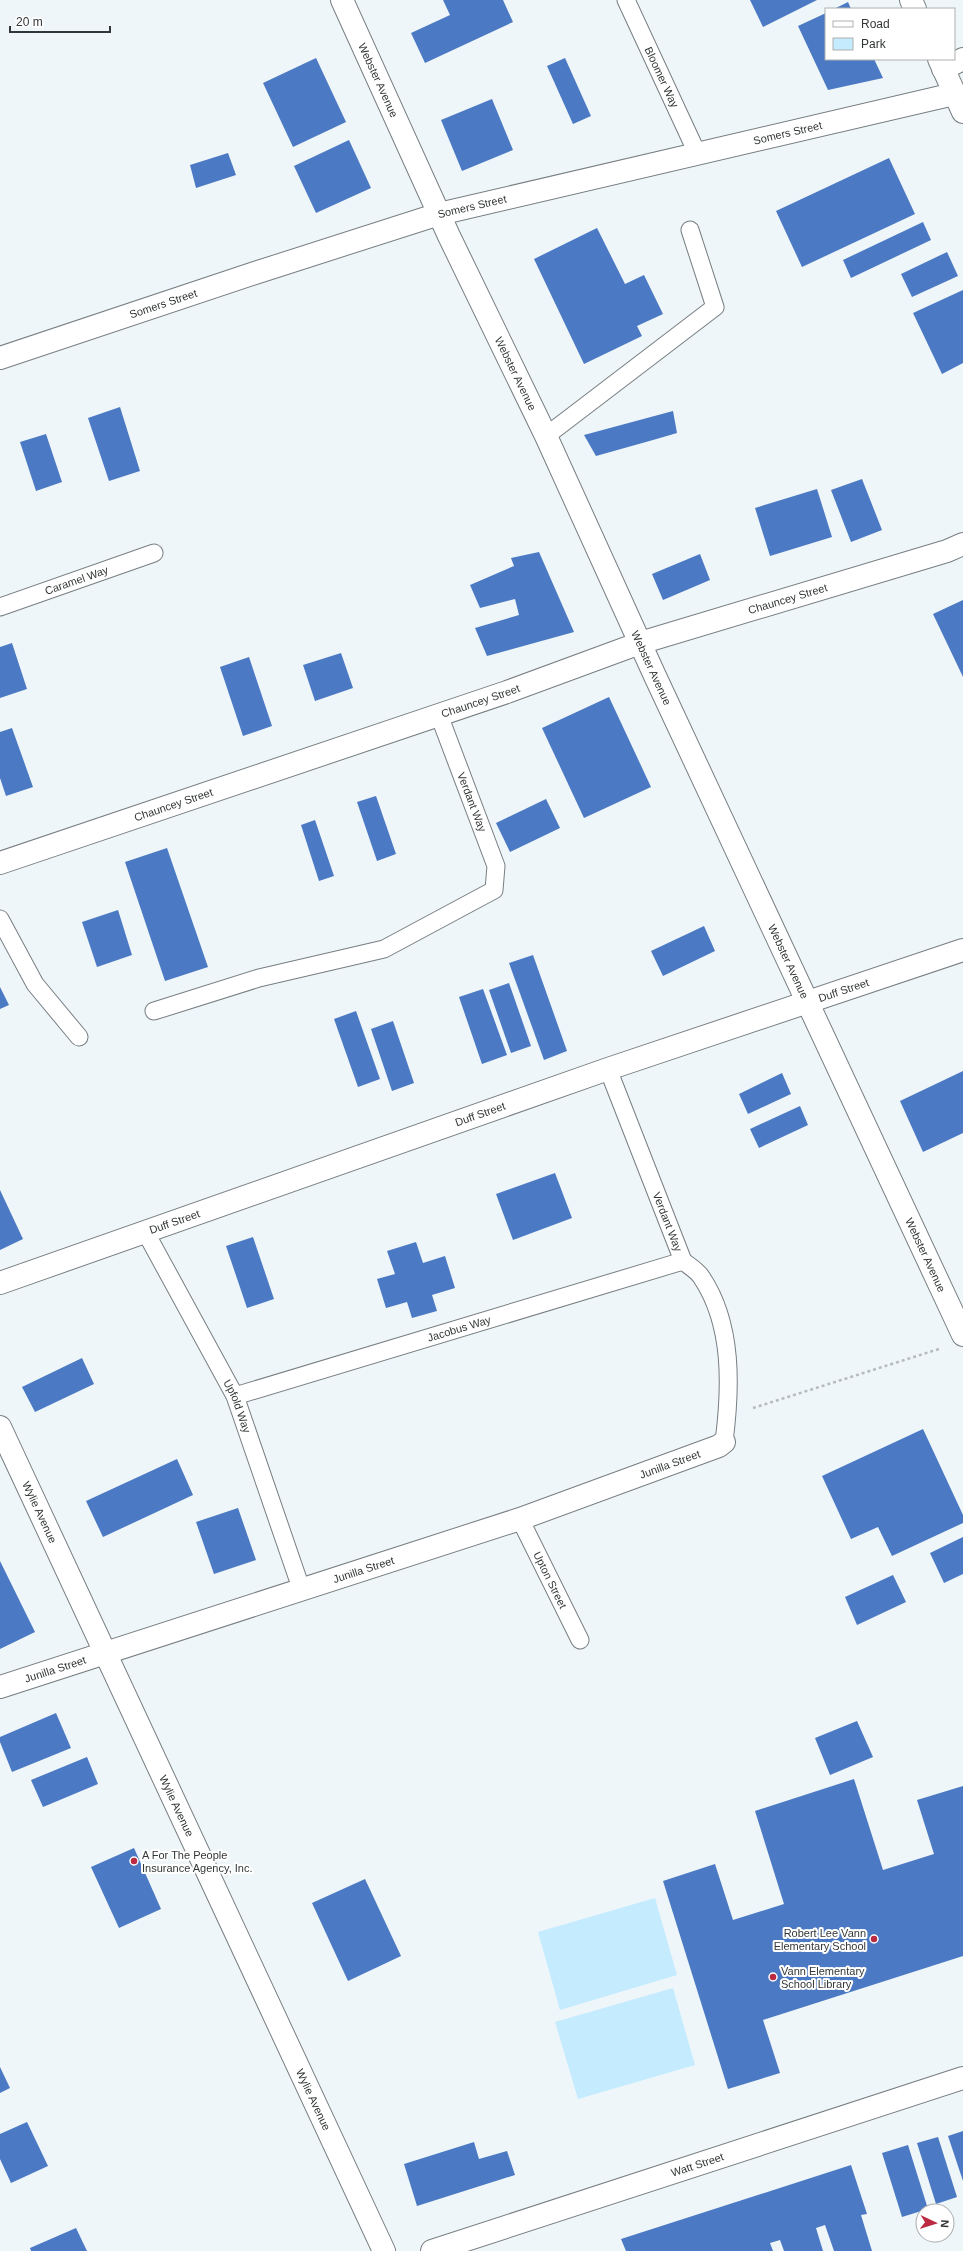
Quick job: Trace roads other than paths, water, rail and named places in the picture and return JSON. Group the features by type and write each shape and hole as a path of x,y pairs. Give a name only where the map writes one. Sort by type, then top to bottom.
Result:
{"street":[{"name":"Webster Avenue","path":"342,0 439,214 546,436 640,644 963,1335"},
{"path":"959,103 941,64 963,59"},
{"name":"Somers Street","path":"0,358 251,274 439,214 697,153 959,103"},
{"name":"Chauncey Street","path":"0,863 439,715 640,644 963,544"},
{"name":"Duff Street","path":"0,1283 146,1233 608,1069 963,950"},
{"name":"Wylie Avenue","path":"0,1427 384,2251"},
{"name":"Junilla Street","path":"0,1687 105,1652 302,1591 520,1519 719,1446 724,1442"},
{"name":"Watt Street","path":"432,2251 963,2078"}],"lane":[{"name":"Bloomer Way","path":"626,0 697,153"},
{"path":"546,436 715,307 690,230"},
{"name":"Caramel Way","path":"0,607 154,553"},
{"name":"Verdant Way","path":"154,1011 259,978 384,948 494,890 496,866 439,715"},
{"path":"0,919 35,984 79,1037"},
{"name":"Verdant Way","path":"608,1069 683,1261 701,1276 718,1308 729,1366 728,1414 724,1442"},
{"name":"Upfold Way","path":"146,1233 235,1396 302,1591"},
{"name":"Jacobus Way","path":"235,1396 683,1261"},
{"name":"Upton Street","path":"520,1519 580,1640"}],"place":[{"name":"A For The People Insurance Agency, Inc.","path":"134,1861"},
{"name":"Robert Lee Vann Elementary School","path":"874,1939"},
{"name":"Vann Elementary School Library","path":"773,1977"}]}
